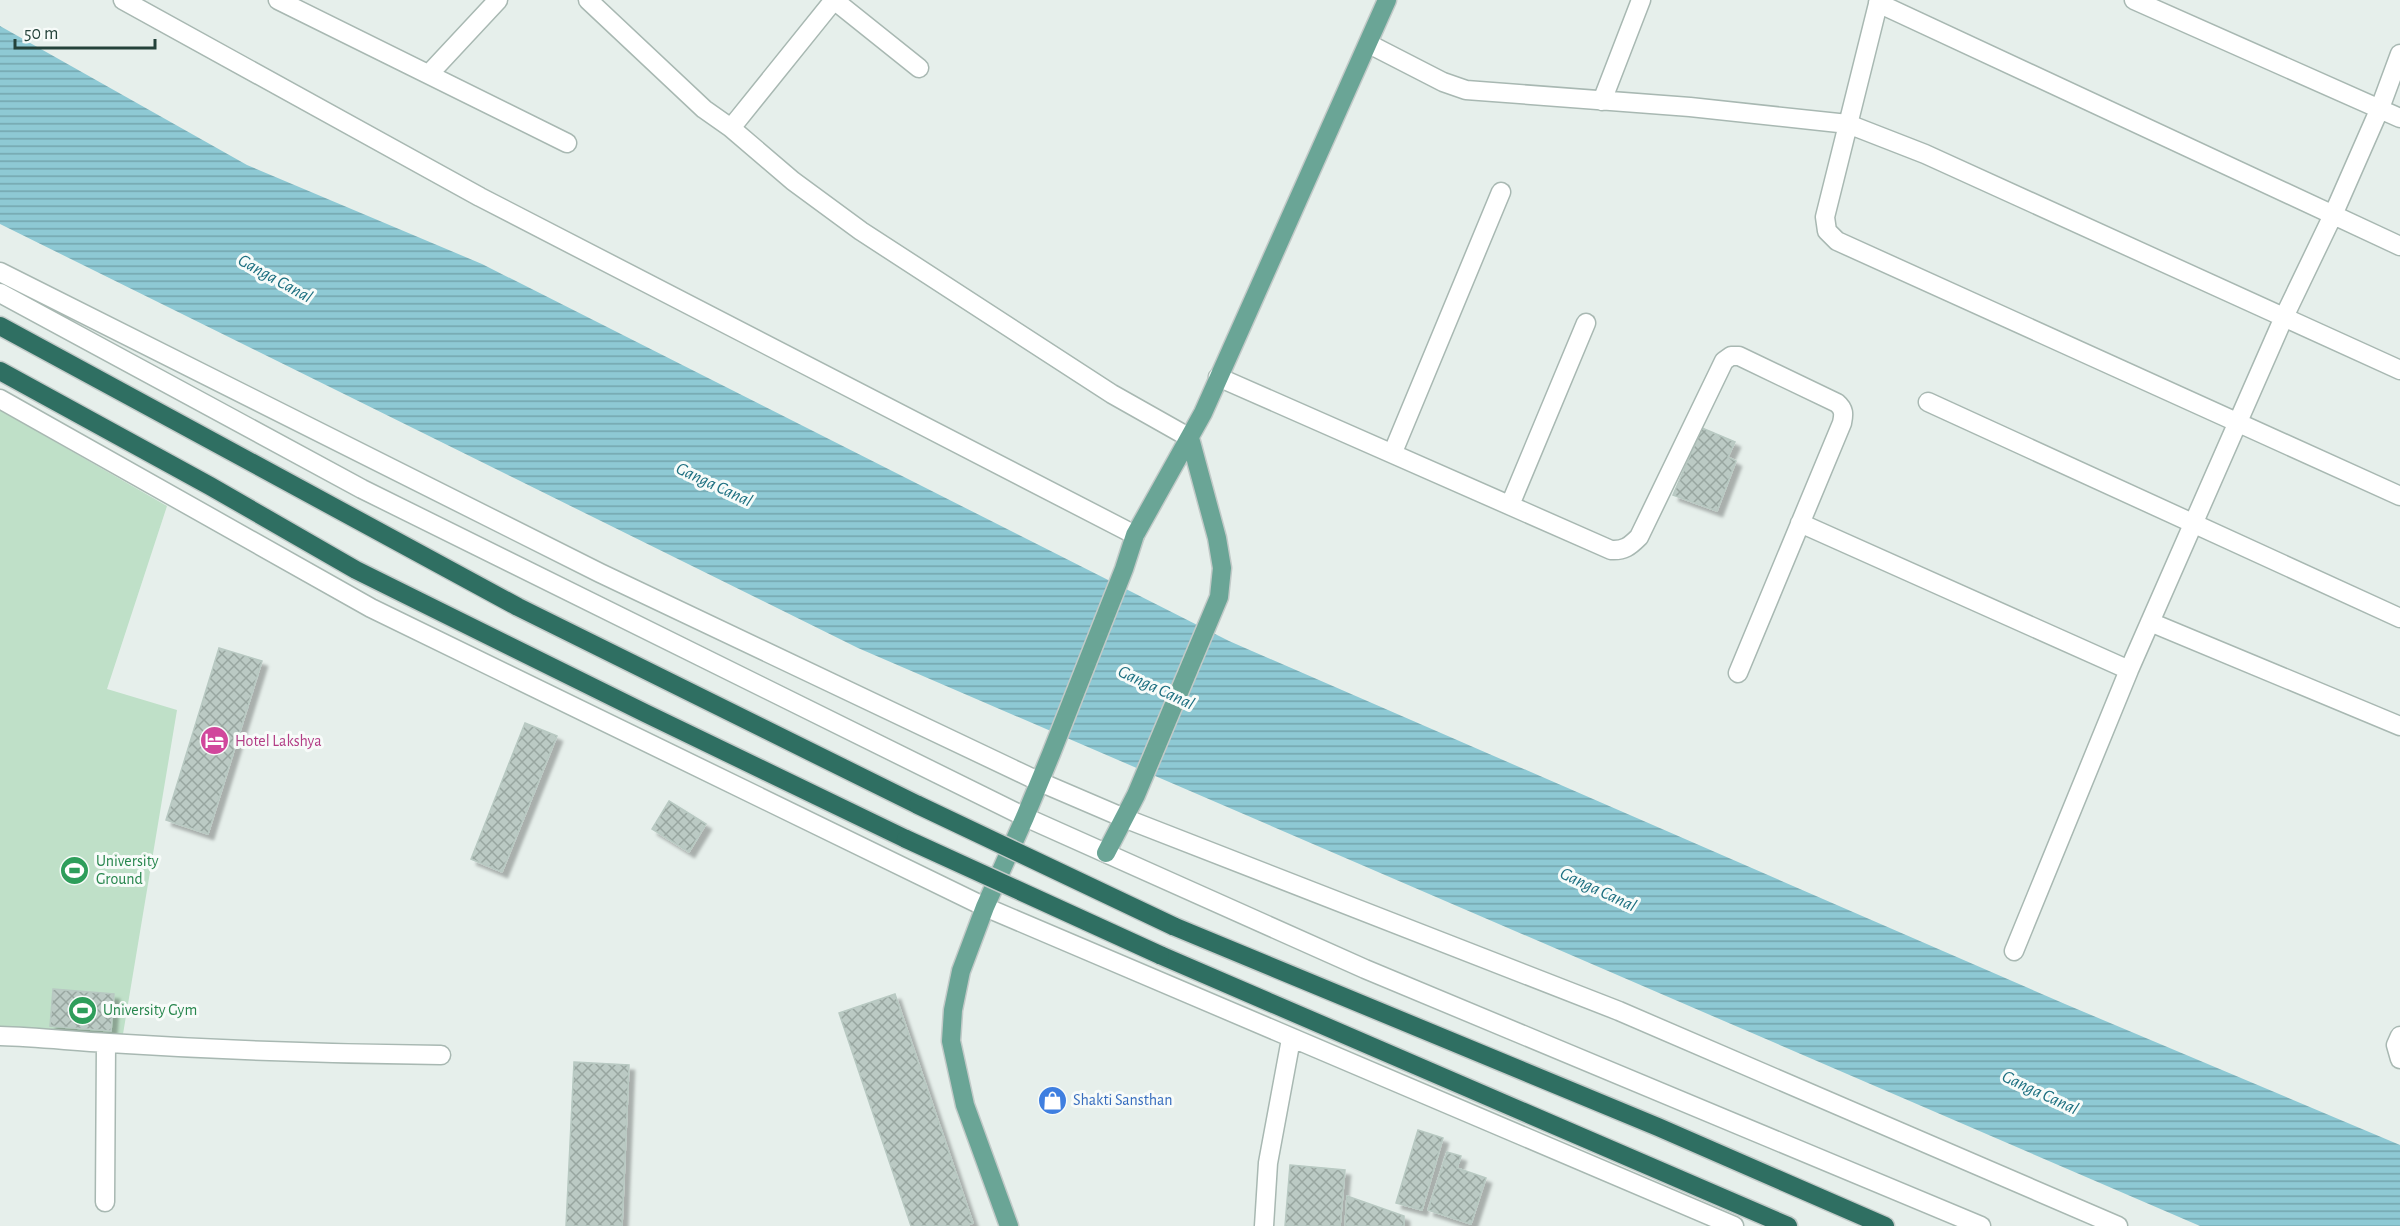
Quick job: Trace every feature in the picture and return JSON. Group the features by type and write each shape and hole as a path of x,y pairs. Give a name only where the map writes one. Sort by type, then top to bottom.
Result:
{"highway":[{"path":"0,326 518,607 918,805 1173,926 1658,1127 1886,1226"},
{"path":"0,371 210,486 356,570 906,839 1160,955 1788,1226"}],"main road":[{"path":"1009,1226 965,1105 951,1041 953,1010 961,971 985,907 1040,782 1124,569 1135,535 1190,438 1387,0"},
{"path":"1106,853 1136,795 1219,597 1222,568 1217,538 1190,438"}],"street":[{"path":"123,0 491,202 1135,535"},
{"path":"278,0 567,143"},
{"path":"429,74 498,0"},
{"path":"588,0 704,109 793,181 861,231 1112,394 1190,438"},
{"path":"730,128 834,0 919,68"},
{"path":"1602,101 1641,0"},
{"path":"2134,0 2400,118"},
{"path":"2400,246 1878,1 1825,218 1827,231 1837,241 2400,496"},
{"path":"1369,44 1443,82 1466,90 1690,107 1848,124 1925,154 2400,370"},
{"path":"2014,951 2129,670 2284,317 2333,215 2380,108 2400,54"},
{"path":"1394,452 1501,192"},
{"path":"0,272 600,573 1040,782 1124,818 1619,1011 2118,1226"},
{"path":"0,293 362,489 1025,817 1365,969 1981,1226"},
{"path":"1510,505 1587,323"},
{"path":"1218,377 1394,452 1611,550 1621,551 1631,546 1639,537 1724,361 1731,356 1739,356 1837,402 1842,407 1844,415 1842,423 1738,673"},
{"path":"0,399 371,608 985,907 1734,1226"},
{"path":"1928,402 2400,618"},
{"path":"1800,523 2129,670"},
{"path":"2150,622 2400,726"},
{"path":"0,1036 343,1054 441,1055"},
{"path":"2400,1036 2396,1045 2400,1059"},
{"path":"1264,1226 1268,1163 1291,1039"},
{"path":"105,1202 106,1043"}],"green space":[{"name":"University Ground","path":"0,410 167,506 107,689 177,710 122,1040 0,1029"}],"water":[{"name":"Ganga Canal","path":"0,26 247,165 482,264 1229,641 2065,1004 2400,1145 2400,1226 2200,1226 858,648 0,224"}],"building":[{"path":"1702,428 1735,442 1728,457 1736,461 1717,511 1673,495"},
{"name":"Hotel Lakshya","path":"219,648 262,661 208,834 166,820"},
{"path":"525,723 557,736 502,872 471,859"},
{"path":"669,801 706,824 689,852 652,829"},
{"name":"University Gym","path":"53,989 114,994 111,1031 50,1026"},
{"path":"895,994 973,1223 965,1226 911,1226 839,1013"},
{"path":"574,1062 629,1065 622,1226 566,1226"},
{"path":"1418,1130 1443,1138 1422,1210 1396,1203"},
{"path":"1447,1152 1461,1156 1457,1168 1486,1178 1471,1224 1428,1210"},
{"path":"1290,1165 1345,1170 1340,1226 1285,1226"},
{"path":"1347,1196 1404,1216 1404,1226 1345,1226"}],"place":[{"name":"Hotel Lakshya","path":"214,741"},
{"name":"University Ground","path":"75,870"},
{"name":"University Gym","path":"82,1010"},
{"name":"Shakti Sansthan","path":"1052,1100"}]}
